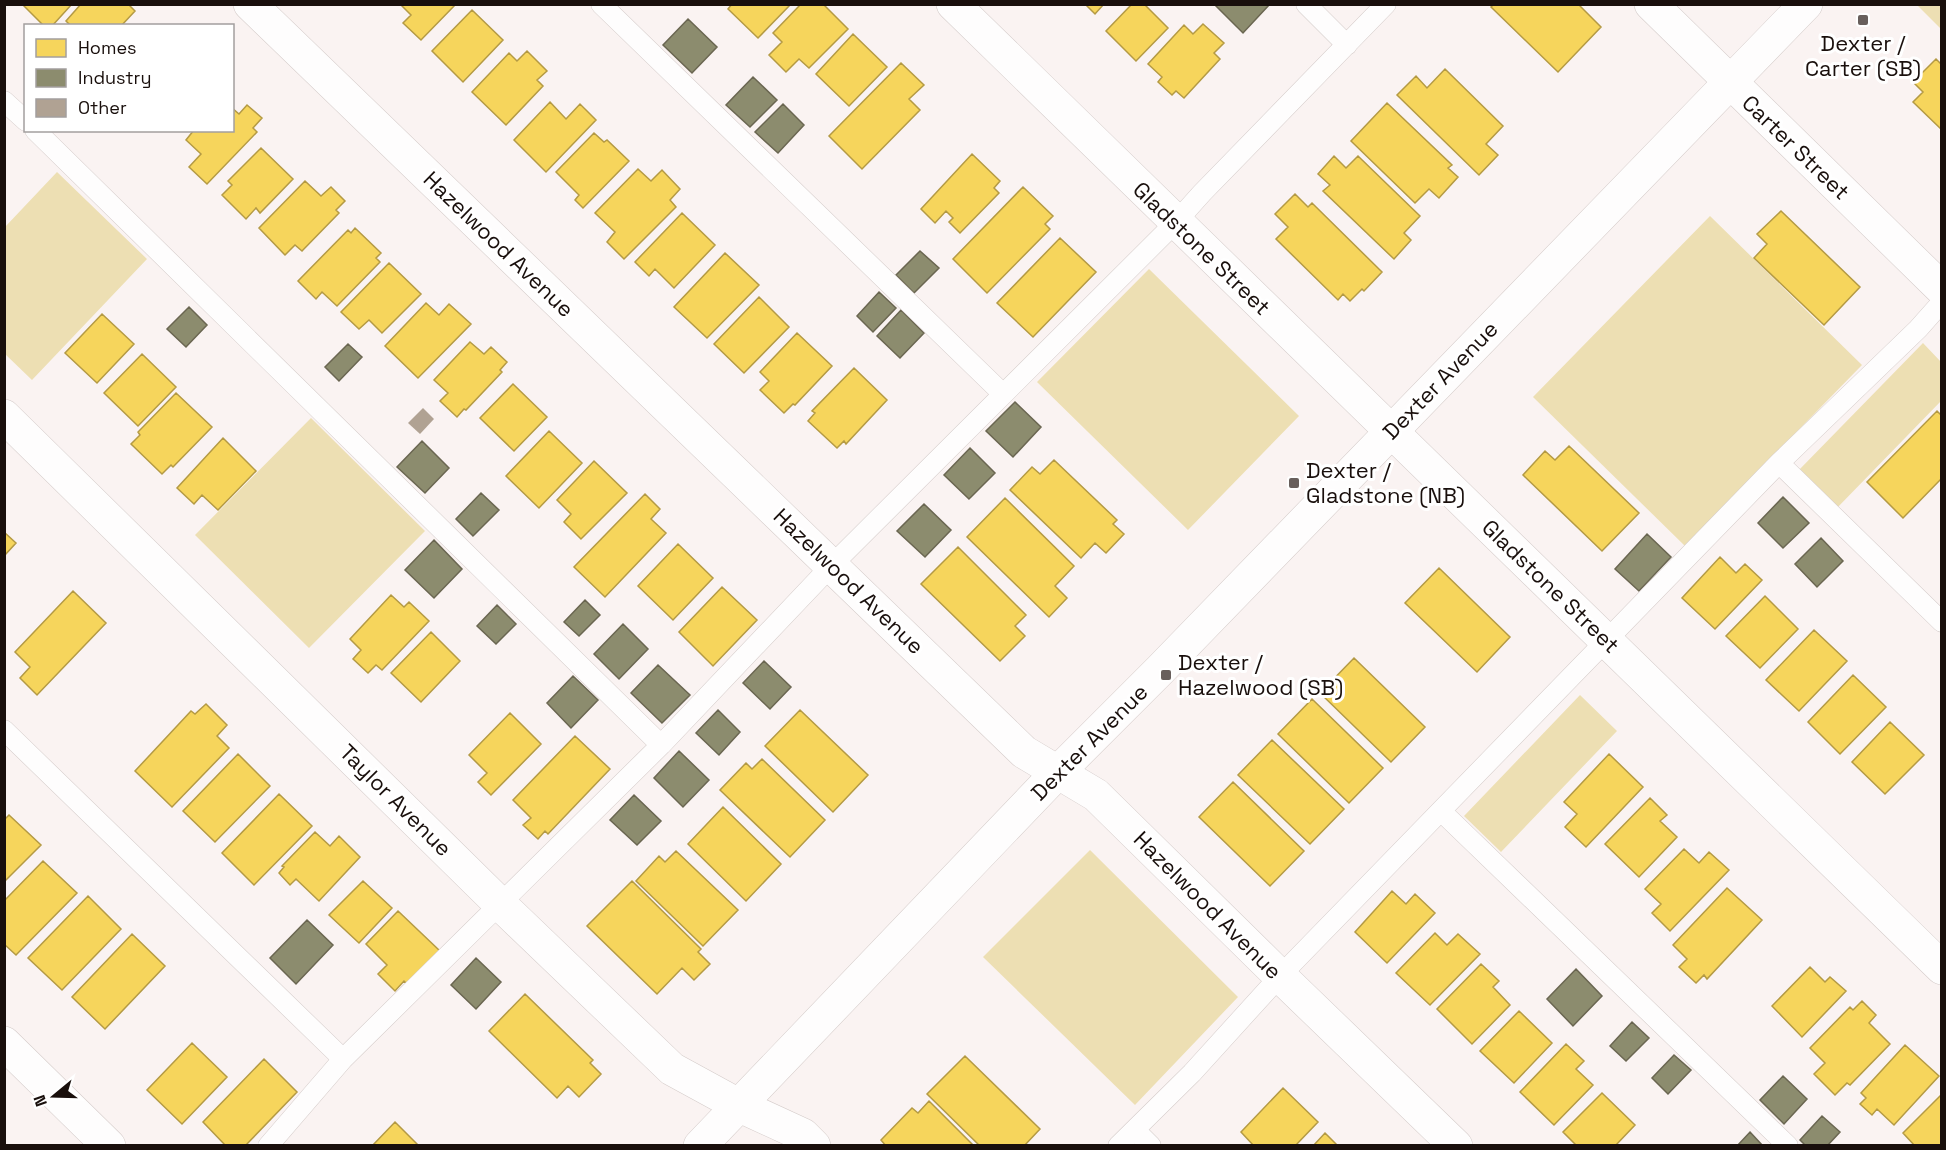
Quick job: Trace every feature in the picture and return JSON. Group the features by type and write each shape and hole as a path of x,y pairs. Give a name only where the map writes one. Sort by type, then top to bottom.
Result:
{"street":[{"name":"Hazelwood Avenue","path":"250,4 1024,752 1096,795 1456,1146"},
{"name":"Gladstone Street","path":"953,4 1941,968"},
{"name":"Carter Street","path":"1651,4 1941,289"},
{"name":"Dexter Avenue","path":"700,1146 1058,771 1168,662 1806,4"},
{"name":"Taylor Avenue","path":"4,416 500,904 672,1069 738,1105 803,1135 814,1146"},
{"path":"4,1043 109,1146"}],"lane":[{"path":"601,4 1003,394"},
{"path":"1306,4 1347,45"},
{"path":"268,1146 342,1059 661,745 832,565 1176,222 1386,4"},
{"path":"4,101 24,120"},
{"path":"37,132 661,745"},
{"path":"1118,1146 1192,1073 1280,976 1779,463 1918,329 1941,302"},
{"path":"1779,463 1941,622"},
{"path":"4,730 342,1059"},
{"path":"1442,812 1788,1146"},
{"path":"1135,1130 1151,1146"}],"shaded area":[{"path":"1920,4 1941,5 1941,29 1918,6"},
{"path":"57,172 147,259 32,380 5,354 5,227"},
{"path":"1710,216 1862,365 1685,546 1533,397"},
{"path":"1149,269 1299,416 1188,530 1037,382"},
{"path":"1923,343 1941,362 1941,401 1836,509 1798,471"},
{"path":"311,418 425,531 309,648 195,535"},
{"path":"1580,695 1617,731 1501,852 1464,816"},
{"path":"1090,850 1238,997 1135,1105 983,957"}],"building: Homes":[{"path":"22,4 72,4 54,24 42,24"},
{"path":"81,4 128,4 135,11 123,24 69,24 66,21"},
{"path":"400,4 456,4 421,40 403,23 411,15"},
{"path":"732,4 791,4 758,38 728,9"},
{"path":"801,4 823,4 848,29 809,68 799,59 786,72 769,55 782,42 773,33"},
{"path":"1085,4 1104,4 1095,14"},
{"path":"1132,4 1144,4 1168,28 1136,61 1106,31"},
{"path":"1494,4 1578,4 1601,27 1558,72 1491,7"},
{"path":"472,10 503,40 463,82 432,51"},
{"path":"1203,24 1224,43 1214,53 1220,59 1184,98 1176,91 1172,95 1158,82 1162,77 1148,64 1184,25 1193,34"},
{"path":"853,34 887,67 849,106 816,74"},
{"path":"527,51 547,71 537,80 543,86 506,125 472,92 509,53 517,61"},
{"path":"1936,59 1942,65 1942,130 1913,102 1923,92 1913,82"},
{"path":"901,63 924,85 909,99 920,110 862,169 829,136"},
{"path":"1445,69 1503,126 1486,144 1498,155 1479,175 1397,95 1416,76 1427,88"},
{"path":"550,102 566,119 580,104 596,120 546,172 514,140"},
{"path":"1387,103 1452,165 1448,168 1458,177 1439,198 1429,189 1415,203 1351,141"},
{"path":"247,105 262,118 253,128 257,132 207,184 189,167 201,154 186,140 192,132 234,132 234,110 239,114"},
{"path":"594,133 604,142 607,140 629,161 583,208 575,200 579,195 556,172"},
{"path":"261,148 293,179 260,213 256,208 246,219 222,195 232,185 228,181"},
{"path":"972,154 1000,181 994,188 999,193 960,233 949,222 953,218 946,211 935,223 921,209"},
{"path":"1334,156 1346,168 1358,156 1420,216 1404,233 1411,240 1394,259 1323,191 1330,185 1318,174"},
{"path":"638,169 651,181 662,170 680,189 670,200 676,207 624,259 607,242 615,232 595,213"},
{"path":"305,181 321,196 331,187 345,201 336,210 339,213 302,251 295,245 285,255 259,228"},
{"path":"1023,187 1053,216 1045,224 1050,229 987,293 953,259"},
{"path":"1295,194 1308,207 1312,203 1382,272 1364,291 1362,289 1350,301 1343,294 1338,300 1276,239 1288,227 1275,214"},
{"path":"1781,211 1860,287 1824,325 1754,258 1767,244 1757,234"},
{"path":"682,213 715,245 674,288 655,269 649,276 635,262"},
{"path":"355,228 381,253 376,258 380,262 337,306 322,292 316,299 298,281 348,230 351,233"},
{"path":"1060,238 1096,272 1033,337 997,303"},
{"path":"725,253 759,285 707,338 674,307"},
{"path":"389,263 421,294 382,333 369,320 359,329 341,312"},
{"path":"759,297 789,327 744,373 714,344"},
{"path":"426,303 439,315 449,304 471,324 418,378 385,346"},
{"path":"102,314 134,344 97,383 65,353"},
{"path":"797,333 832,366 795,405 793,404 784,413 760,390 769,381 760,372"},
{"path":"470,342 484,354 491,347 507,362 500,370 502,372 457,417 440,401 448,393 434,380"},
{"path":"142,354 176,387 138,426 104,393"},
{"path":"854,368 887,400 846,444 844,441 837,448 808,421 815,413 812,411"},
{"path":"513,384 547,417 514,451 480,418"},
{"path":"176,393 212,427 173,467 171,465 162,474 131,444 140,435 138,432"},
{"path":"1937,411 1942,416 1942,478 1903,518 1867,482"},
{"path":"549,431 582,463 539,508 506,476"},
{"path":"223,438 256,471 218,510 202,495 194,504 177,488"},
{"path":"1569,446 1639,513 1602,551 1523,475 1545,451 1555,460"},
{"path":"1054,460 1117,520 1113,524 1124,534 1106,553 1095,543 1081,558 1010,490 1032,467 1040,474"},
{"path":"594,461 627,493 581,539 564,522 571,514 557,500"},
{"path":"645,494 660,509 651,519 666,533 605,597 574,567"},
{"path":"1005,498 1074,566 1055,586 1067,598 1049,617 967,537"},
{"path":"4,532 16,543 4,556"},
{"path":"678,544 713,578 673,620 638,586"},
{"path":"958,547 1026,615 1015,626 1025,636 1000,661 921,584"},
{"path":"1720,557 1736,573 1745,564 1762,580 1715,629 1682,598"},
{"path":"1439,568 1510,637 1477,672 1405,603"},
{"path":"722,587 757,620 713,666 679,632"},
{"path":"73,591 106,623 37,695 20,678 30,667 15,652"},
{"path":"391,595 404,607 409,602 429,621 382,670 376,665 368,673 353,659 361,650 350,639"},
{"path":"1765,596 1798,629 1760,668 1726,636"},
{"path":"1814,630 1847,661 1799,711 1766,680"},
{"path":"431,632 460,661 421,702 391,673"},
{"path":"1354,658 1425,727 1391,762 1320,693"},
{"path":"1853,675 1886,707 1840,754 1808,722"},
{"path":"1312,699 1383,768 1349,803 1278,734"},
{"path":"206,704 227,725 217,736 229,748 172,807 135,771 191,711 195,714"},
{"path":"800,710 868,775 833,812 765,746"},
{"path":"510,713 541,744 491,795 478,782 487,773 469,755"},
{"path":"1890,722 1924,755 1885,794 1852,762"},
{"path":"575,736 610,769 548,834 545,831 538,839 523,825 531,818 513,800"},
{"path":"1272,740 1344,809 1310,844 1238,775"},
{"path":"238,754 270,786 215,842 183,811"},
{"path":"1609,754 1643,787 1586,847 1565,827 1577,814 1564,802"},
{"path":"762,759 825,820 790,857 720,790 746,763 752,769"},
{"path":"1233,782 1304,851 1270,886 1199,817"},
{"path":"279,794 312,826 254,885 222,853"},
{"path":"1650,798 1667,815 1660,821 1677,837 1639,877 1605,844"},
{"path":"723,807 781,864 746,901 688,844"},
{"path":"9,815 41,845 4,882 4,820"},
{"path":"315,832 330,846 339,836 360,857 319,901 296,879 290,885 279,873 284,867 282,866"},
{"path":"1684,849 1699,863 1709,852 1729,870 1670,931 1652,913 1661,904 1645,889"},
{"path":"676,851 738,910 703,946 636,881 659,856 665,862"},
{"path":"43,861 77,893 16,955 4,944 4,901"},
{"path":"363,881 392,908 359,943 329,915"},
{"path":"632,881 701,949 698,952 710,964 694,980 682,968 657,994 587,926"},
{"path":"1727,888 1762,920 1707,979 1704,975 1696,983 1679,967 1687,959 1673,945"},
{"path":"1392,891 1406,904 1415,894 1435,913 1387,963 1355,932"},
{"path":"88,896 121,929 62,990 28,958"},
{"path":"398,911 440,951 408,985 404,981 395,991 378,974 387,965 366,944"},
{"path":"1435,933 1447,945 1458,934 1480,954 1430,1005 1396,973"},
{"path":"132,934 165,966 105,1029 72,997"},
{"path":"1481,964 1499,981 1493,987 1510,1005 1472,1044 1437,1009"},
{"path":"1810,967 1825,982 1830,977 1846,991 1802,1037 1772,1006"},
{"path":"525,994 593,1060 590,1063 601,1074 579,1097 568,1086 557,1098 489,1031"},
{"path":"1862,1001 1876,1015 1869,1023 1890,1044 1850,1085 1847,1083 1835,1095 1814,1074 1825,1063 1810,1048 1850,1007 1853,1010"},
{"path":"1519,1011 1552,1043 1514,1083 1480,1051"},
{"path":"192,1043 227,1077 182,1124 147,1090"},
{"path":"1566,1044 1584,1061 1576,1069 1593,1085 1554,1125 1520,1092"},
{"path":"1905,1045 1939,1076 1894,1125 1877,1109 1872,1115 1860,1104 1866,1098 1861,1093"},
{"path":"965,1056 1040,1129 1024,1146 980,1146 927,1094"},
{"path":"264,1059 297,1092 245,1146 226,1146 203,1122"},
{"path":"1283,1088 1318,1122 1295,1146 1254,1146 1241,1132"},
{"path":"1602,1093 1635,1125 1615,1146 1577,1146 1563,1132"},
{"path":"1942,1094 1942,1146 1915,1146 1903,1133"},
{"path":"929,1101 974,1146 886,1146 881,1140 912,1108 918,1113"},
{"path":"395,1122 419,1146 372,1146"},
{"path":"1325,1133 1338,1146 1313,1146"}],"building: Industry":[{"path":"1214,4 1270,4 1243,33"},
{"path":"688,19 717,47 692,73 663,45"},
{"path":"753,77 777,100 750,127 726,105"},
{"path":"783,104 804,125 778,153 755,132"},
{"path":"920,251 939,268 914,293 896,275"},
{"path":"879,292 896,308 873,332 857,316"},
{"path":"189,307 207,325 186,347 167,329"},
{"path":"901,310 924,333 900,358 877,336"},
{"path":"348,344 362,357 339,381 325,367"},
{"path":"1015,402 1041,427 1013,457 986,431"},
{"path":"422,441 449,468 425,493 397,467"},
{"path":"970,448 995,473 969,499 944,475"},
{"path":"481,493 499,510 473,536 456,519"},
{"path":"1783,497 1809,523 1783,548 1758,523"},
{"path":"924,504 951,530 925,557 897,531"},
{"path":"1647,534 1671,557 1639,591 1615,569"},
{"path":"1821,538 1843,561 1817,587 1795,564"},
{"path":"434,540 462,569 434,598 405,570"},
{"path":"585,600 600,615 579,636 564,622"},
{"path":"497,605 516,624 496,644 477,626"},
{"path":"623,624 648,649 619,679 594,654"},
{"path":"764,661 791,687 770,709 743,683"},
{"path":"658,665 690,695 662,723 631,693"},
{"path":"573,676 598,700 571,728 547,703"},
{"path":"718,710 740,732 719,755 696,733"},
{"path":"679,751 709,780 683,807 654,778"},
{"path":"634,795 661,821 637,845 610,820"},
{"path":"307,920 333,945 296,984 270,958"},
{"path":"476,958 501,982 476,1009 451,985"},
{"path":"1576,969 1602,996 1573,1026 1547,999"},
{"path":"1632,1022 1649,1038 1626,1061 1610,1046"},
{"path":"1674,1055 1691,1070 1668,1094 1652,1078"},
{"path":"1783,1076 1807,1099 1784,1124 1760,1100"},
{"path":"1822,1116 1840,1132 1827,1146 1806,1146 1800,1140"},
{"path":"1750,1132 1763,1146 1737,1146"}],"building: Other":[{"path":"423,408 434,419 420,434 408,423"}],"place":[{"name":"Dexter / Carter (SB)","path":"1863,20"},
{"name":"Dexter / Gladstone (NB)","path":"1294,483"},
{"name":"Dexter / Hazelwood (SB)","path":"1166,675"}]}
